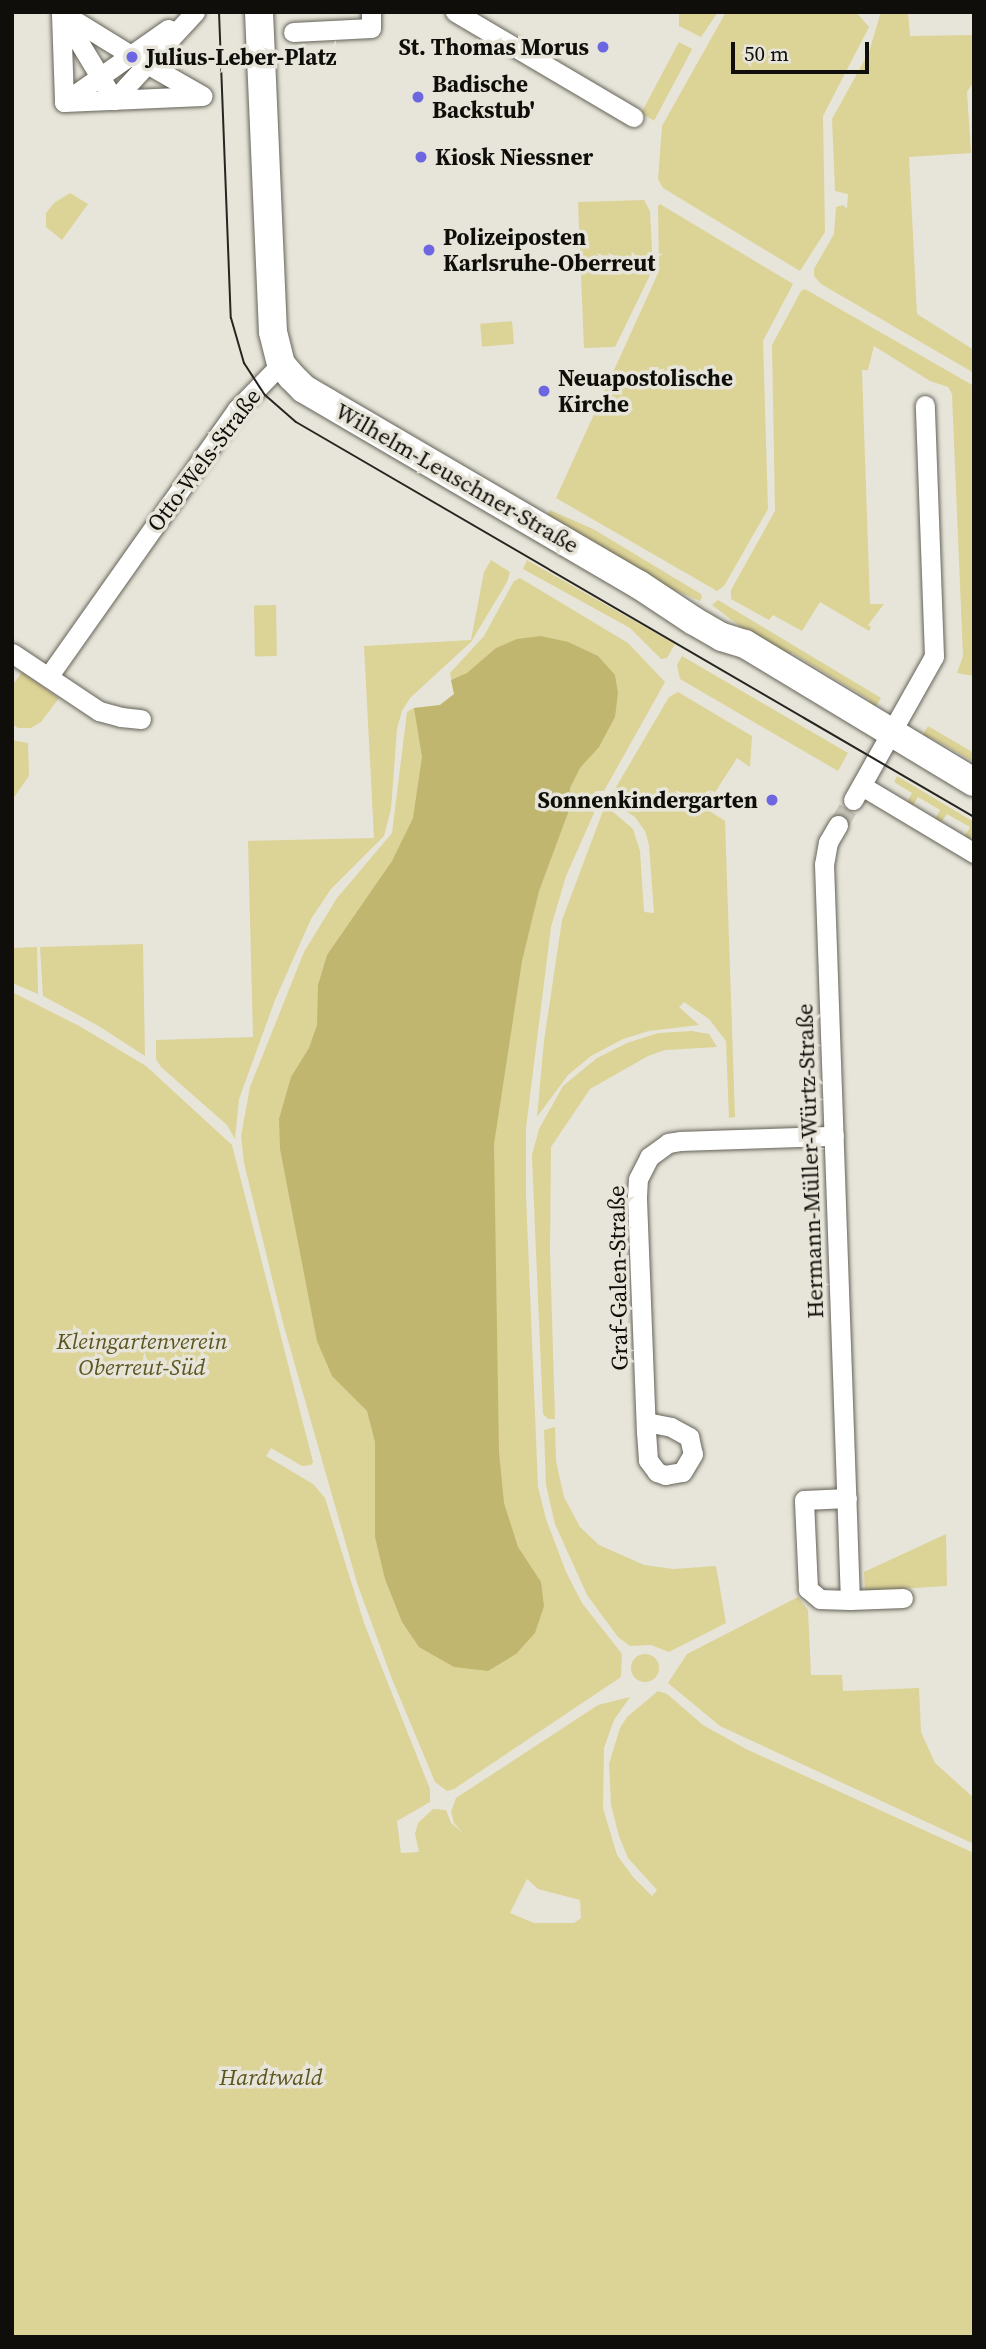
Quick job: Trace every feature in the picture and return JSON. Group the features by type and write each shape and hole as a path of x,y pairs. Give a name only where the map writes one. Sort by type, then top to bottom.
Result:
{"street":[{"path":"62,12 203,96 64,102"},
{"path":"62,12 114,100"},
{"path":"62,12 64,102"},
{"path":"64,102 99,77 139,59 193,12"},
{"path":"259,12 273,332 282,364"},
{"path":"306,25 371,28 371,12"},
{"path":"455,12 633,117"},
{"path":"114,100 139,59"},
{"name":"Wilhelm-Leuschner-Straße","path":"282,364 304,389 638,584 694,621 722,637 745,644 974,782"},
{"name":"Otto-Wels-Straße","path":"48,677 237,409 282,364"},
{"path":"925,405 935,650 930,668 857,793 974,853"},
{"path":"12,653 99,711 121,718 141,719"},
{"name":"Hermann-Müller-Würtz-Straße","path":"838,825 828,842 824,864 850,1600"},
{"name":"Graf-Galen-Straße","path":"646,1422 637,1186 649,1157 668,1143 681,1141 834,1136"},
{"path":"847,1498 804,1500 811,1593 827,1601 903,1598"}],"green space":[{"path":"679,12 718,12 701,37 679,26"},
{"path":"726,12 856,12 869,27 823,116 825,232 800,271 663,188 658,179 662,126"},
{"path":"881,12 908,12 910,36 974,35 974,81 967,92 971,153 909,157 917,314 974,350 974,373 821,284 814,276 814,269 834,234 836,207 843,205 847,209 848,194 835,191 832,119 869,52"},
{"path":"679,42 692,49 654,121 641,114"},
{"path":"70,193 88,204 62,240 46,227 46,213 54,203"},
{"path":"644,200 650,211 653,269 615,347 584,348 578,202"},
{"path":"660,204 793,284 763,341 768,509 724,586 717,591 556,498 659,271"},
{"path":"805,289 974,386 974,676 957,673 963,656 952,394 948,387 930,381 874,346 868,370 862,370 870,604 884,604 868,625 871,627 869,631 820,602 802,631 773,615 769,620 731,599 731,590 775,511 772,345 801,291"},
{"path":"512,321 514,344 482,347 480,324"},
{"path":"550,510 593,529 701,594 700,601 649,579 545,519"},
{"path":"491,560 510,572 507,582 471,642 410,698 402,711 397,729 391,809 384,836 331,889 311,919 275,1000 239,1099 235,1139 227,1125 161,1067 156,1059 156,1040 253,1037 248,841 374,838 364,646 471,640 484,572"},
{"path":"527,560 675,644 667,658 661,659 630,628 523,569"},
{"path":"520,578 628,643 665,682 604,791 596,791 591,796 594,813 566,876 551,927 526,1128 526,1195 538,1487 546,1519 566,1572 582,1603 622,1654 621,1677 454,1789 447,1791 435,1782 392,1679 357,1583 283,1323 244,1163 241,1136 250,1087 304,952 337,898 392,833 407,712 414,708 440,705 454,694 450,673 484,636 514,581"},
{"path":"718,600 881,698 874,710 870,708 870,700 792,653 784,656 755,638 712,605"},
{"path":"254,605 276,605 277,656 255,656"},
{"path":"682,656 848,753 838,771 680,679 677,665"},
{"path":"22,672 59,698 41,722 31,728 18,728 12,724 12,686"},
{"path":"678,692 752,736 750,767 737,758 705,808 725,821 735,1117 729,1118 726,1041 709,1019 684,1002 679,1007 699,1025 649,1031 623,1039 591,1056 568,1075 537,1117 544,1041 562,920 603,811 612,811 633,829 640,851 644,912 654,913 649,845 645,831 635,817 613,803 612,794 669,697"},
{"path":"928,726 974,753 974,762 932,738 921,738"},
{"path":"12,740 28,743 29,776 12,800"},
{"path":"897,776 974,822 974,832 968,842 963,839 970,827 947,814 940,824 934,821 940,810 918,797 911,808 906,804 912,793 894,782"},
{"path":"143,944 145,1056 97,1025 43,996 40,947"},
{"path":"37,947 38,994 12,983 12,948"},
{"name":"Hardtwald","path":"12,992 81,1027 146,1066 232,1145 313,1462 311,1465 302,1466 271,1448 266,1456 313,1484 325,1498 364,1623 430,1789 430,1802 397,1821 401,1853 419,1852 415,1834 418,1823 433,1809 446,1810 451,1823 463,1833 454,1823 451,1812 456,1798 598,1705 630,1697 614,1720 604,1748 603,1808 617,1855 633,1877 652,1896 657,1890 628,1858 619,1836 611,1805 609,1764 620,1728 627,1717 658,1691 667,1694 703,1725 746,1749 974,1853 974,2337 12,2337","holes":["527,1879 538,1889 580,1900 581,1918 574,1923 534,1923 510,1913"]},
{"path":"692,1031 709,1034 717,1047 665,1050 648,1056 590,1089 551,1147 550,1251 555,1419 548,1419 543,1414 532,1155 539,1129 563,1086 597,1058 627,1043 658,1033"},
{"path":"555,1427 556,1461 564,1497 580,1527 599,1545 644,1565 673,1569 716,1566 726,1623 669,1652 651,1645 630,1646 618,1637 587,1595 555,1524 546,1485 544,1430"},
{"path":"946,1534 947,1586 865,1591 864,1572"},
{"path":"798,1597 808,1610 811,1675 842,1675 843,1691 919,1688 921,1732 935,1763 974,1798 974,1844 720,1726 668,1683 687,1654"},
{"path":"645,1654 655,1658 659,1668 655,1678 645,1682 635,1678 631,1668 635,1658"}],"shaded area":[{"path":"541,636 568,642 598,656 615,675 618,693 615,717 599,747 580,768 570,788 568,813 539,891 522,961 494,1144 499,1452 504,1503 518,1547 541,1582 544,1606 535,1633 516,1654 488,1671 454,1667 419,1647 402,1622 385,1579 375,1537 375,1442 367,1411 332,1376 317,1341 280,1149 279,1119 291,1077 309,1048 317,1025 318,985 327,955 392,861 413,818 422,757 414,708 440,705 454,694 451,680 467,673 496,648 517,639"}],"tunnel":[{"path":"838,825 853,800"}],"tram line":[{"path":"219,12 231,318 244,363 265,395 296,422 974,817"}],"place":[{"name":"St. Thomas Morus","path":"603,47"},
{"name":"Julius-Leber-Platz","path":"132,57"},
{"name":"Badische Backstub'","path":"418,97"},
{"name":"Kiosk Niessner","path":"421,157"},
{"name":"Polizeiposten Karlsruhe-Oberreut","path":"429,250"},
{"name":"Neuapostolische Kirche","path":"544,391"},
{"name":"Sonnenkindergarten","path":"772,800"}],"park label":[{"name":"Kleingartenverein Oberreut-Süd","path":"142,1354"}]}
